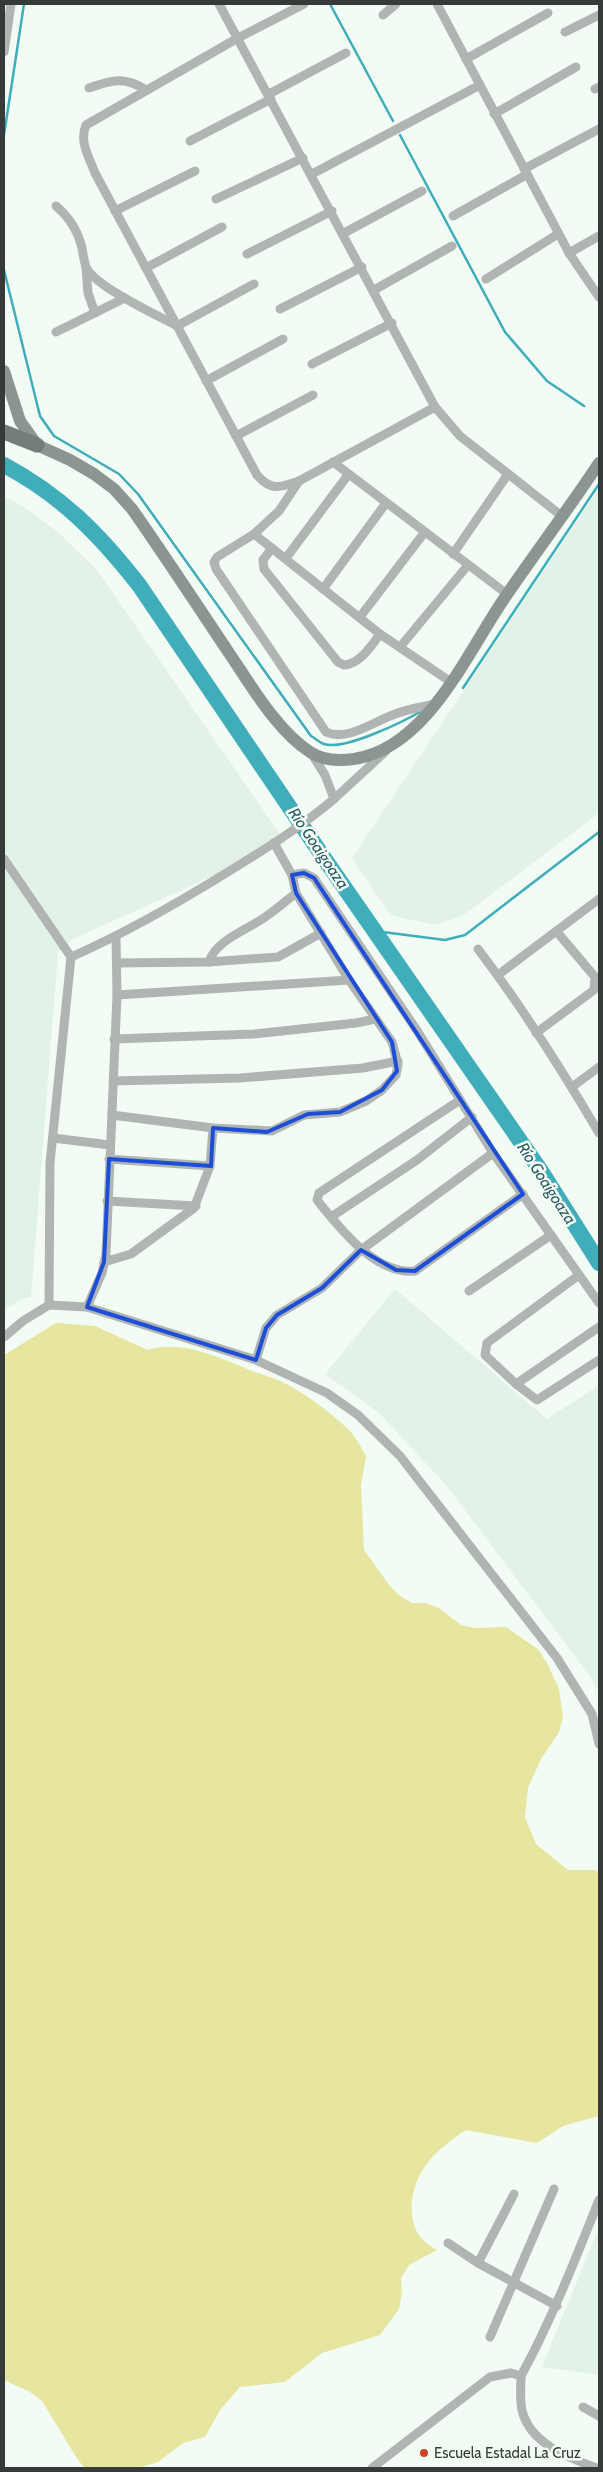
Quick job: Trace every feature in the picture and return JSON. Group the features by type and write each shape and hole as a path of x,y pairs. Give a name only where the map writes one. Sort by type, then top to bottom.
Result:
{"main road":[{"path":"4,371 20,421 37,445"},
{"path":"4,432 70,460 94,474 114,489 132,509 249,682 290,736 311,753 339,761 366,757 390,747 413,730 436,704 507,594 563,517 599,463"}],"street":[{"path":"4,52 12,4"},
{"path":"219,4 332,211 435,407 460,436 563,517"},
{"path":"304,4 238,38 86,125 82,134 83,142 95,174 257,475 265,484 276,488 299,481 435,407"},
{"path":"383,15 396,4"},
{"path":"437,4 558,234 599,297"},
{"path":"466,59 548,13"},
{"path":"565,32 599,15"},
{"path":"190,141 346,53"},
{"path":"494,114 576,67"},
{"path":"89,88 122,79 137,84 146,90"},
{"path":"312,174 480,85"},
{"path":"453,216 599,129"},
{"path":"216,199 303,158"},
{"path":"116,211 195,171"},
{"path":"344,234 422,191"},
{"path":"56,206 64,212 76,229 86,268 88,292 95,313"},
{"path":"247,254 332,211"},
{"path":"146,268 222,228"},
{"path":"486,279 558,234"},
{"path":"569,253 599,236"},
{"path":"374,290 452,246"},
{"path":"86,268 125,298 177,326"},
{"path":"280,309 362,268"},
{"path":"177,326 254,284"},
{"path":"56,332 125,298"},
{"path":"312,364 392,323"},
{"path":"206,381 283,339"},
{"path":"236,436 313,395"},
{"path":"332,462 507,594"},
{"path":"453,554 508,474"},
{"path":"286,558 348,475"},
{"path":"299,481 280,511 254,534 217,557 214,565 326,732 345,734 395,714 436,704"},
{"path":"323,589 386,504"},
{"path":"360,617 424,533"},
{"path":"254,534 380,634 450,682"},
{"path":"272,548 263,560 264,569 338,662 344,665 352,663 372,645 380,634"},
{"path":"400,647 468,565"},
{"path":"71,957 155,917 297,828 316,814 390,747"},
{"path":"311,753 325,775 334,798"},
{"path":"112,1115 213,1128 272,1132 308,1114 335,1113 366,1101 382,1090 396,1075 398,1061 392,1042 349,980 296,893 292,875 274,843"},
{"path":"4,859 71,957 50,1163 49,1305"},
{"path":"292,875 304,873 314,878 418,1032 493,1153 599,1303"},
{"path":"209,962 216,950 238,933 267,916 296,893"},
{"path":"498,975 599,899"},
{"path":"536,1033 594,990 596,984 595,977 557,932"},
{"path":"117,963 209,962 278,957 321,933"},
{"path":"88,1307 102,1273 104,1262 117,995 116,937"},
{"path":"478,948 572,1087 599,1133"},
{"path":"117,995 349,980"},
{"path":"114,1039 254,1034 356,1023 375,1019"},
{"path":"113,1081 240,1078 363,1068 398,1061"},
{"path":"572,1087 599,1067"},
{"path":"460,1100 319,1193 318,1200 361,1250 396,1270 415,1271 523,1194"},
{"path":"331,1217 418,1160 472,1117"},
{"path":"104,1262 131,1254 196,1206 210,1166 213,1128"},
{"path":"52,1138 110,1145"},
{"path":"256,1360 266,1328 278,1315 322,1288 361,1250 493,1153"},
{"path":"109,1159 210,1166"},
{"path":"107,1202 196,1206"},
{"path":"469,1291 551,1235"},
{"path":"579,1275 487,1343 485,1354 533,1399 542,1400 599,1360"},
{"path":"4,1337 23,1321 49,1305 88,1307 256,1360 327,1393 358,1415 400,1456 556,1658 596,1714 599,1744"},
{"path":"516,1384 599,1326"},
{"path":"490,2337 554,2189"},
{"path":"478,2263 514,2194"},
{"path":"596,2468 559,2453 537,2436 523,2414 520,2400 521,2376 534,2355 557,2306 599,2200"},
{"path":"448,2243 478,2263 557,2306"},
{"path":"372,2468 490,2377 511,2373 521,2376"},
{"path":"583,2407 599,2416"}],"highlighted area":[{"path":"304,873 314,878 523,1194 415,1271 396,1270 361,1250 322,1288 277,1315 266,1328 256,1360 87,1307 104,1262 109,1159 211,1166 213,1128 267,1132 308,1114 340,1112 382,1090 397,1071 392,1042 296,893 292,875"}],"shaded area":[{"path":"599,488 599,813 462,916 435,925 390,915 352,858"},
{"path":"4,496 27,509 59,533 97,570 286,843 73,939 58,952 31,1297 22,1299 4,1310"},
{"path":"395,1289 547,1419 599,1385 599,1693 591,1678 446,1485 380,1414 325,1374"},
{"path":"56,1323 95,1326 148,1350 175,1347 216,1356 274,1378 298,1391 334,1416 349,1430 366,1456 361,1485 364,1550 390,1586 400,1596 412,1603 426,1603 439,1608 461,1625 475,1628 506,1627 539,1650 547,1663 559,1689 563,1717 559,1732 541,1759 528,1788 525,1817 536,1844 568,1870 595,1870 599,1874 599,2116 563,2126 537,2143 466,2130 444,2146 426,2165 415,2187 412,2200 414,2226 419,2235 437,2250 409,2265 401,2278 402,2293 399,2309 380,2335 322,2353 285,2382 240,2387 220,2410 205,2437 183,2443 158,2462 139,2468 85,2468 78,2460 42,2401 30,2392 4,2380 4,1355"},
{"path":"599,2227 599,2375 542,2367"}],"waterway":[{"path":"4,135 24,4"},
{"path":"330,4 393,121"},
{"path":"400,135 505,332 547,381 584,406"},
{"path":"4,270 40,416 54,436 119,474 138,494 311,736 324,744 345,743 374,734 423,710"},
{"name":"Río Goaigoaza","path":"4,465 62,503 94,533 139,585 326,861 541,1171 599,1263"},
{"path":"463,688 599,484"},
{"path":"375,931 445,940 465,935 599,832"}],"place":[{"name":"Escuela Estadal La Cruz","path":"424,2453"}]}
